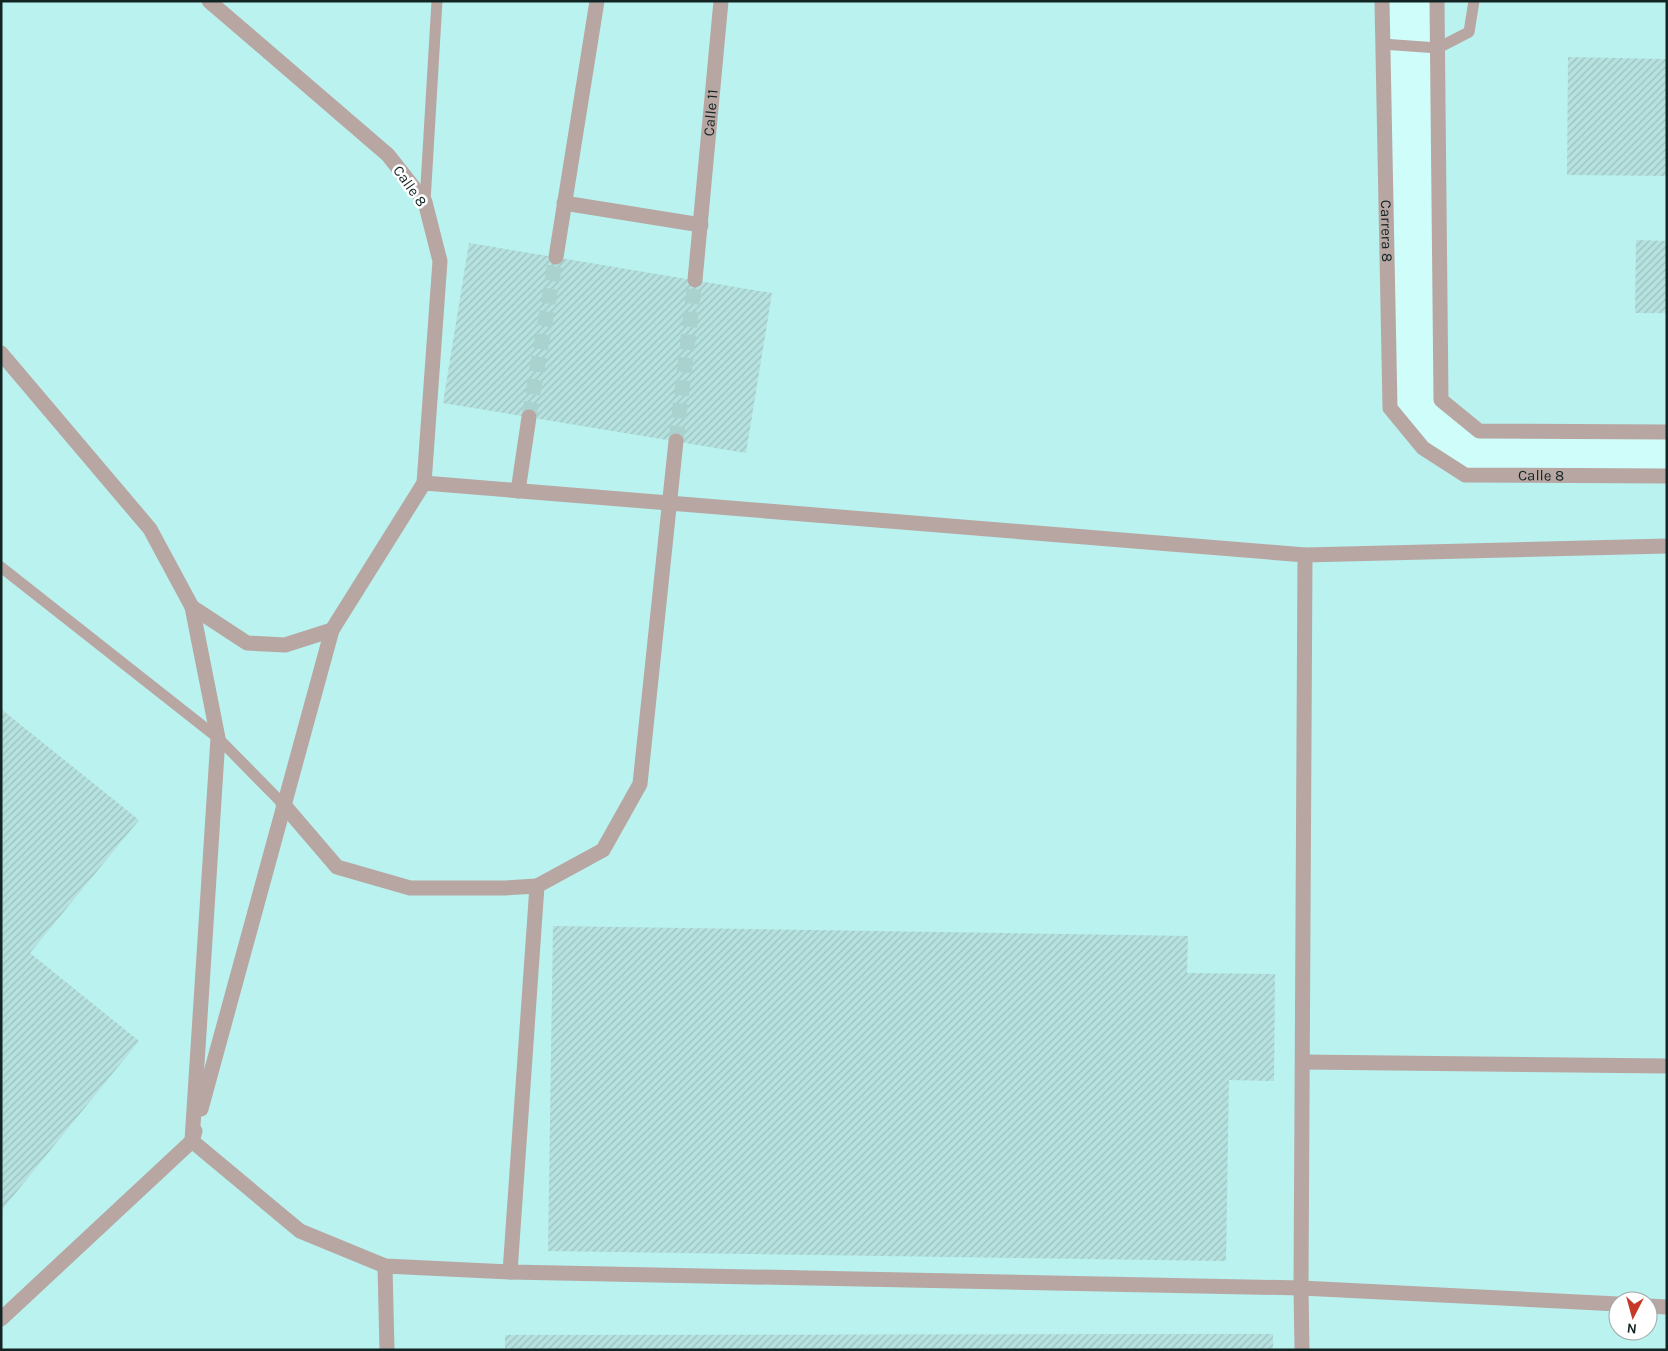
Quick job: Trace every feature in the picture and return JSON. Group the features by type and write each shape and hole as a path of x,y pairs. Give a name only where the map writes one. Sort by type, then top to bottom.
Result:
{"street":[{"name":"Calle 8","path":"209,1 388,155 425,202 440,261 424,483"},
{"path":"556,257 597,1"},
{"name":"Calle 11","path":"695,280 702,224 720,1"},
{"name":"Carrera 8","path":"1382,1 1390,408 1423,448"},
{"path":"1437,1 1440,400 1479,431 1667,432"},
{"path":"564,203 702,224"},
{"path":"1,353 150,529 192,607 218,738 192,1142"},
{"path":"518,491 529,417"},
{"path":"283,804 337,867 410,888 537,886 603,850 640,784 676,441"},
{"name":"Calle 8","path":"1423,448 1465,475 1667,476"},
{"path":"1,1319 192,1142 332,630 424,483 1305,555 1667,546"},
{"path":"1302,1350 1305,555"},
{"path":"192,607 247,643 285,645 332,630"},
{"path":"510,1272 537,886"},
{"path":"1303,1062 1667,1066"},
{"path":"192,1142 300,1231 385,1266 510,1272 1301,1288 1608,1303"},
{"path":"385,1266 387,1350"}],"lane":[{"path":"425,202 437,1"},
{"path":"1382,44 1438,48 1469,32 1474,1"},
{"path":"1,567 218,738 283,804"}],"shaded area":[{"path":"1,1 1382,1 1390,408 1423,448 1465,475 1667,476 1667,1350 1,1350"},
{"path":"1437,1 1667,1 1667,432 1479,431 1441,400"}],"building":[{"path":"1568,57 1667,59 1667,176 1567,175"},
{"path":"1636,240 1667,241 1667,313 1635,313"},
{"path":"469,243 772,293 746,453 443,403"},
{"path":"1,709 139,820 30,953 139,1041 1,1211"},
{"path":"553,926 1188,936 1187,973 1275,974 1274,1081 1229,1080 1226,1261 548,1251"},
{"path":"1273,1334 1273,1350 505,1350 505,1335"}],"tunnel":[{"path":"529,417 556,257"},
{"path":"676,441 695,280"}]}
